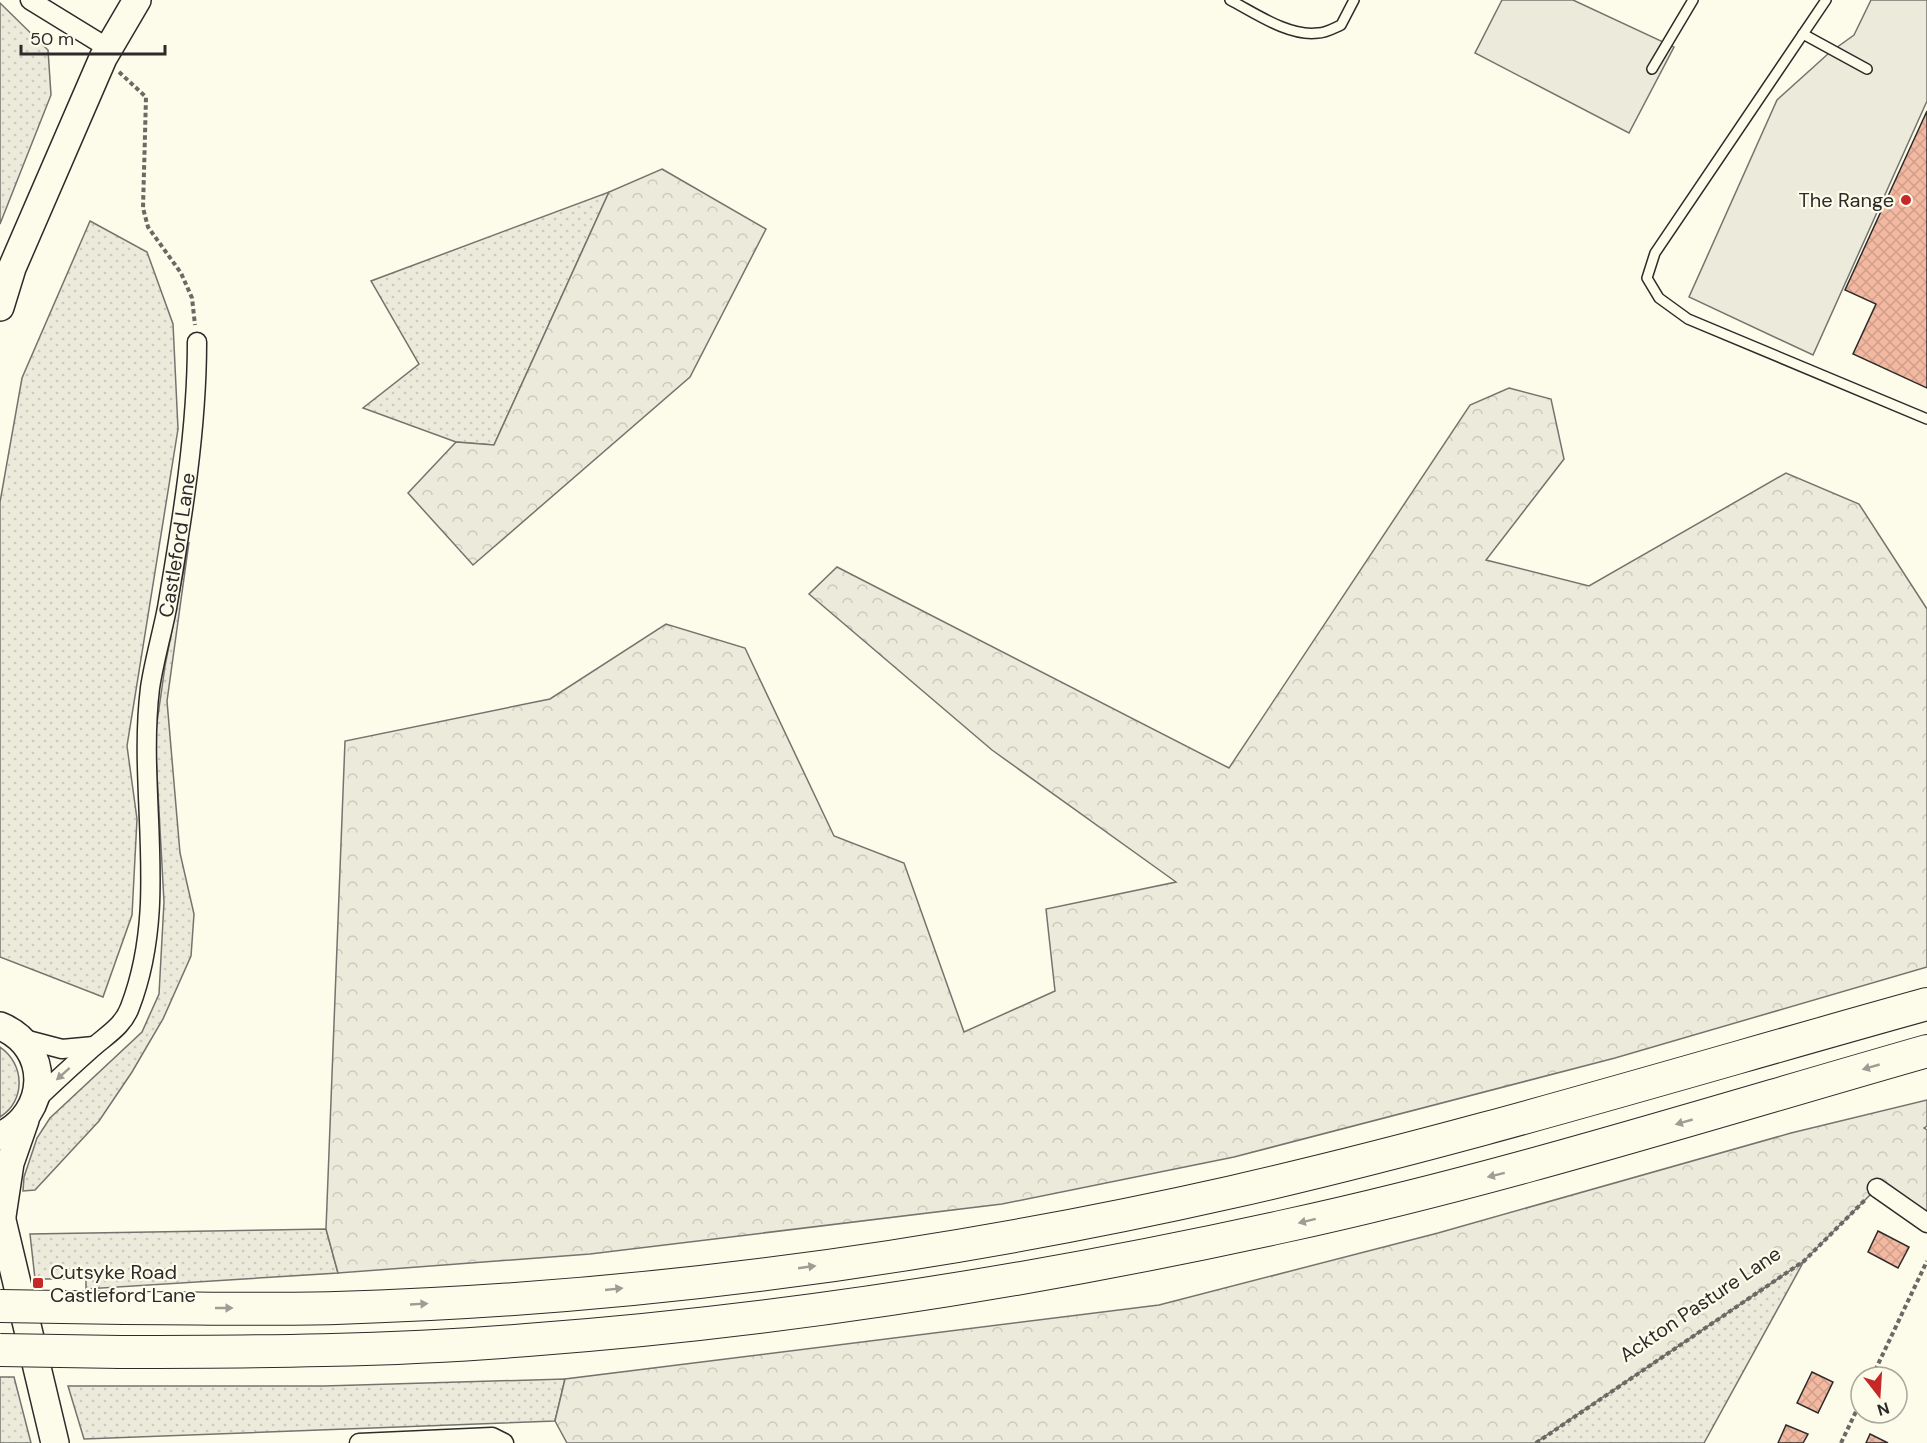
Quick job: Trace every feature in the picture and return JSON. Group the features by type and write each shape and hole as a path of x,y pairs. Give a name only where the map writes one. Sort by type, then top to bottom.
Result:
{"highway":[{"path":"0,1306 334,1308 532,1298 744,1276 979,1241 1233,1192 1453,1139 1927,1004"},
{"path":"0,1350 120,1352 369,1349 524,1341 648,1330 847,1306 996,1282 1267,1230 1515,1171 1927,1051"}],"main road":[{"path":"0,307 12,268 106,53 137,0"},
{"path":"5,1028 31,1053 36,1066 37,1093 10,1163 1,1214 55,1443"},
{"path":"0,1136 14,1130 30,1111"}],"street":[{"path":"30,0 106,53"},
{"name":"Castleford Lane","path":"30,1111 94,1046 114,1033 129,1010 142,968 152,899 147,737 150,687 167,609 184,504 197,372 197,342"},
{"path":"5,1028 62,1049 94,1046"},
{"path":"1877,1188 1927,1223"},
{"path":"359,1443 492,1437 504,1443"}],"lane":[{"path":"1230,0 1277,24 1306,34 1321,33 1341,25 1354,0"},
{"path":"1652,69 1693,0"},
{"path":"1826,0 1655,253 1647,278 1659,298 1688,320 1927,419"},
{"path":"1803,34 1867,69"}],"path":[{"path":"106,53 146,97 143,208 148,227 181,273 192,298 197,342"},
{"name":"Ackton Pasture Lane","path":"1536,1443 1804,1262 1877,1188"},
{"path":"1878,1365 1927,1261"},
{"path":"1841,1443 1850,1425"}],"green space":[{"path":"0,3 48,50 51,95 0,224"},
{"path":"662,169 766,229 690,377 473,565 408,493 456,442 494,445 609,192"},
{"path":"609,192 494,445 456,442 363,408 419,364 371,281"},
{"path":"90,221 147,252 173,324 178,429 127,746 137,819 132,915 103,997 0,957 0,502 22,378"},
{"path":"1509,388 1551,399 1564,459 1486,560 1589,586 1786,473 1859,504 1927,609 1927,967 1615,1058 1234,1157 1002,1204 590,1254 338,1273 326,1229 345,741 550,699 666,624 745,648 834,836 904,863 964,1032 1055,991 1046,909 1176,882 992,750 809,594 837,567 1229,768 1470,405"},
{"path":"189,542 167,701 180,853 194,914 191,956 163,1019 132,1072 99,1121 35,1190 23,1191 24,1177 37,1138 50,1118 142,1032 159,994 164,902 155,737 165,666"},
{"path":"0,1047 14,1063 19,1082 14,1102 0,1117"},
{"path":"1927,1100 1927,1126 1924,1128 1927,1130 1927,1225 1877,1188 1804,1261 1535,1443 567,1443 555,1421 565,1379 1159,1305 1438,1233 1791,1133"},
{"path":"326,1229 338,1273 86,1289 86,1279 35,1279 30,1234"},
{"path":"1804,1261 1704,1443 1535,1443"},
{"path":"0,1377 14,1377 31,1443 0,1443"},
{"path":"565,1379 555,1421 84,1439 68,1386 324,1386"}],"shaded area":[{"path":"1502,0 1573,0 1674,47 1629,133 1475,53"},
{"path":"1871,0 1927,0 1927,101 1813,355 1689,297 1777,100 1829,53 1854,35"}],"building":[{"name":"The Range","path":"1927,111 1927,388 1853,354 1876,304 1845,290"},
{"path":"1878,1231 1909,1247 1898,1268 1868,1252"},
{"path":"1812,1372 1833,1382 1818,1413 1797,1403"},
{"path":"1786,1425 1808,1434 1803,1443 1778,1443"},
{"path":"1870,1434 1888,1443 1866,1443"}],"place":[{"name":"The Range","path":"1906,200"},
{"name":"Cutsyke Road Castleford Lane","path":"38,1283"}]}
